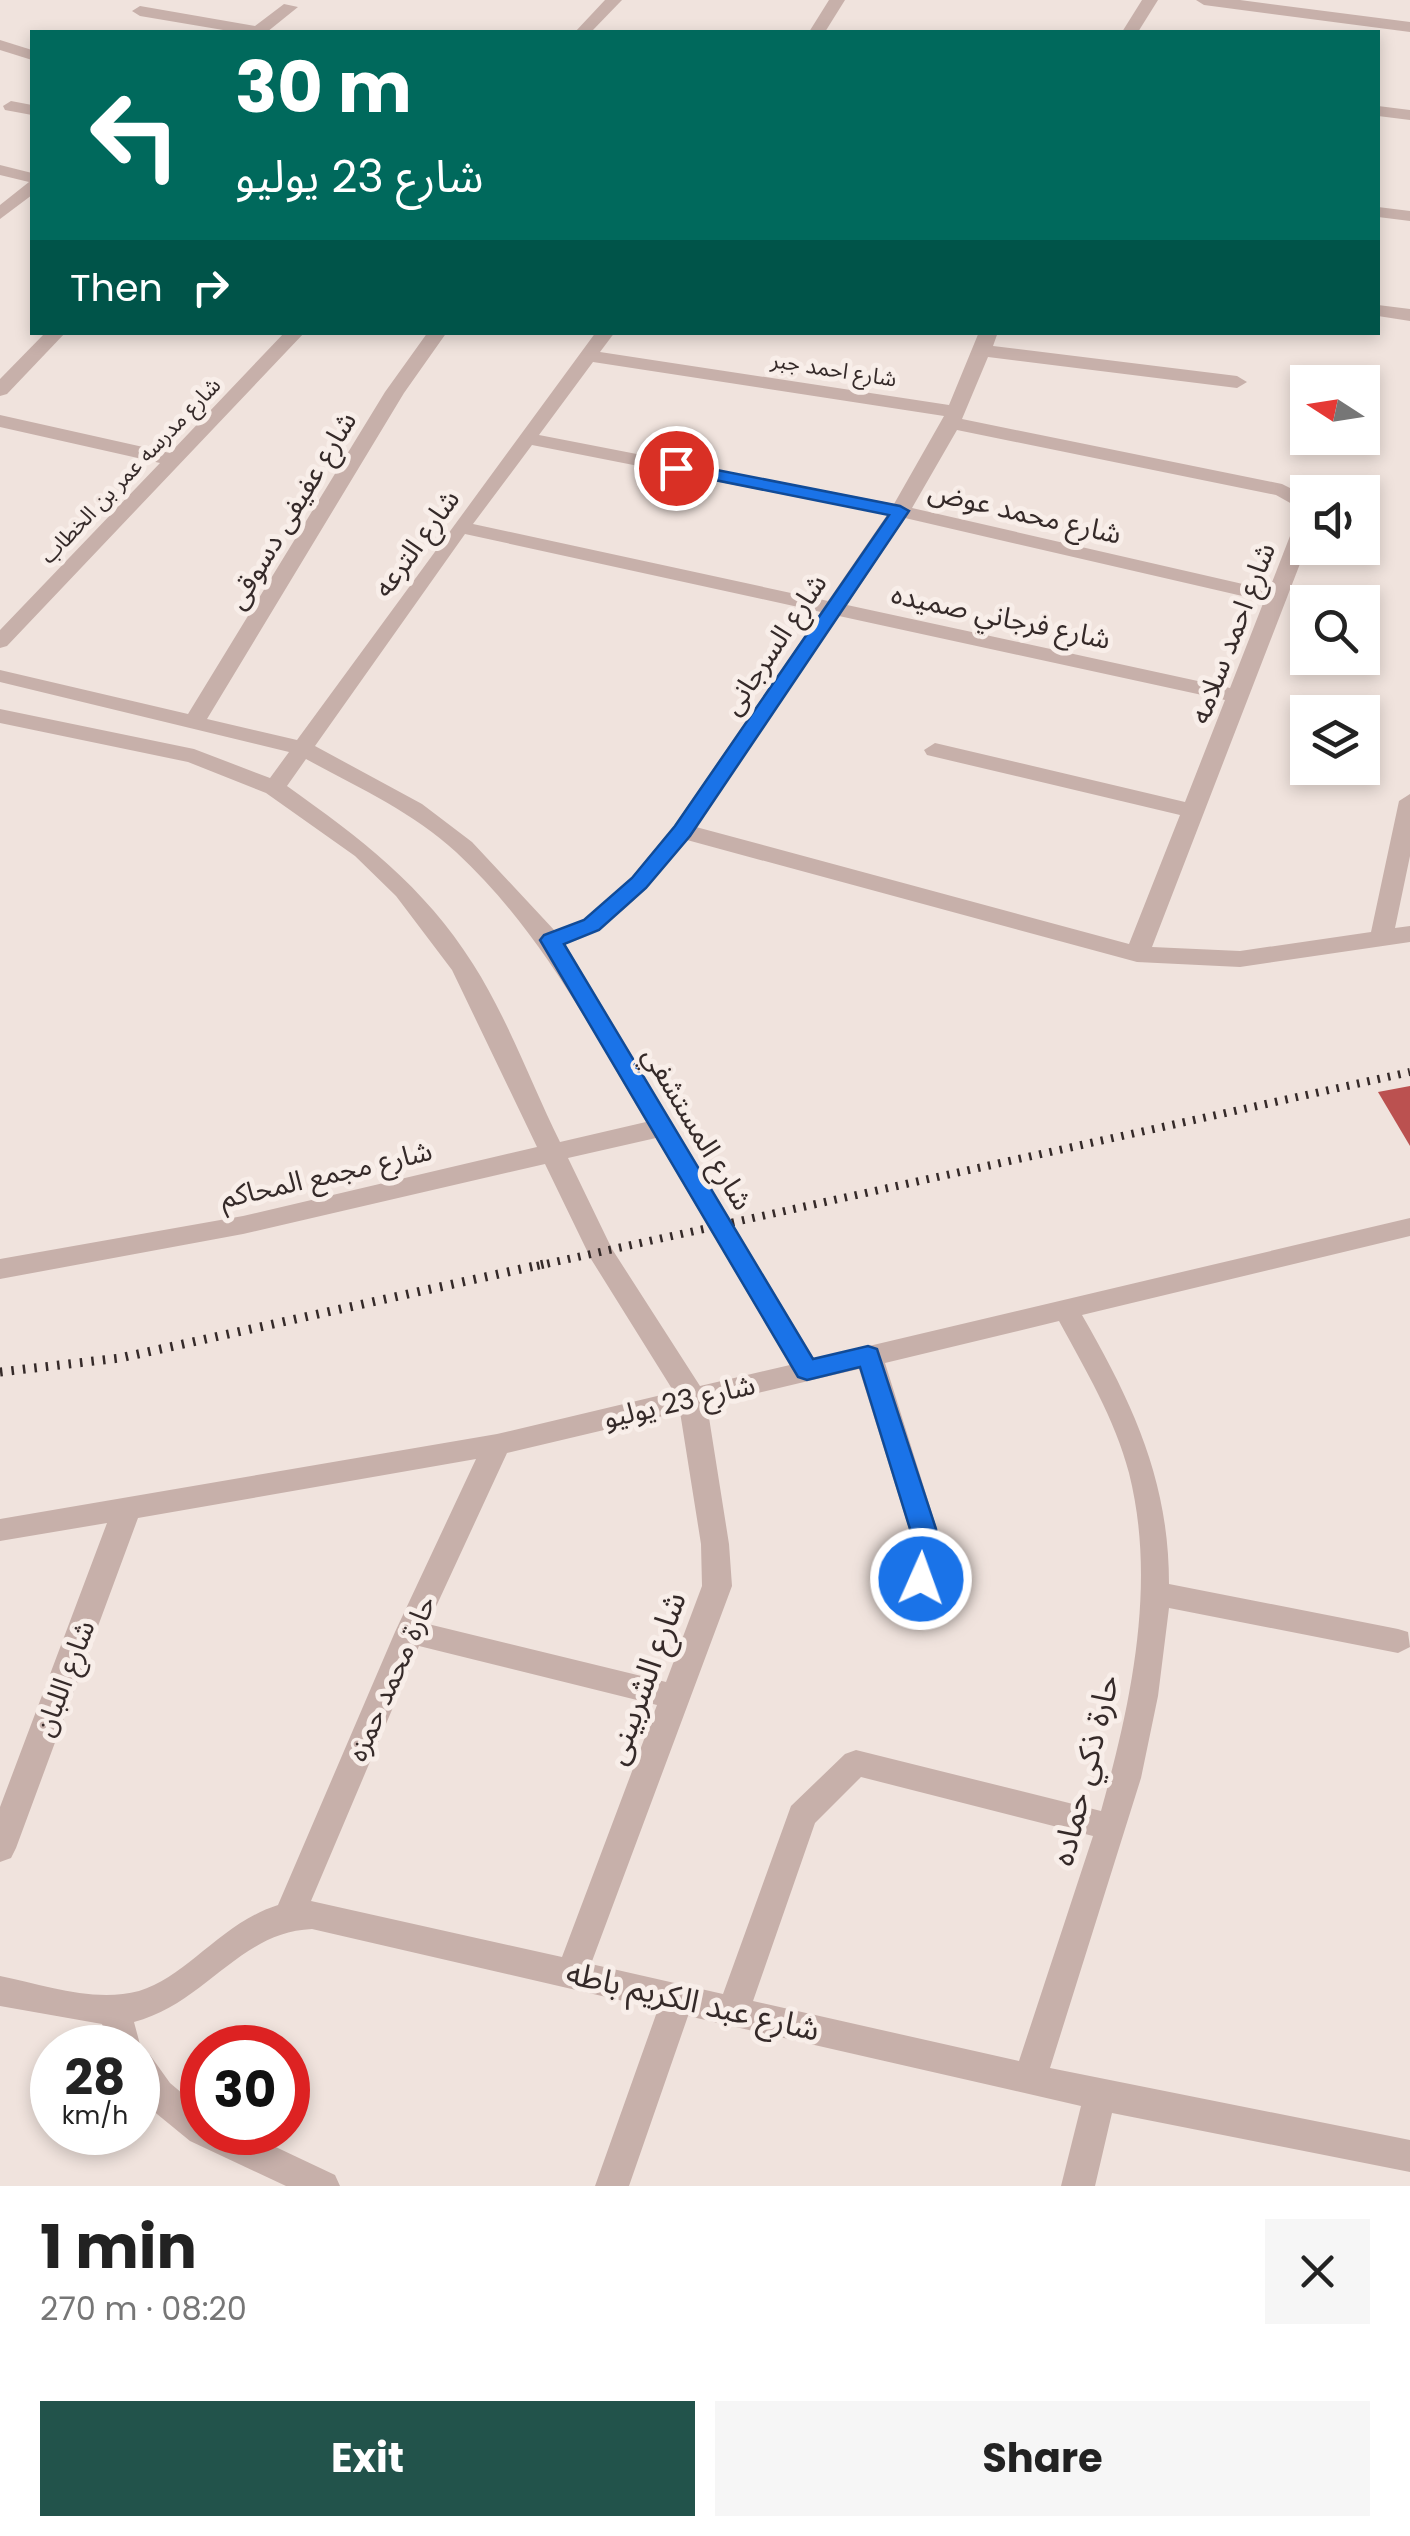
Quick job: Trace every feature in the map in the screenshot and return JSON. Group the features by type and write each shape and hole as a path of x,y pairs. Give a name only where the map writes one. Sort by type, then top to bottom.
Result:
{"street":[{"path":"585,30 614,0"},
{"path":"818,30 837,0"},
{"path":"1131,30 1150,0"},
{"path":"1204,0 1410,27"},
{"path":"261,30 290,7"},
{"path":"140,11 247,30"},
{"path":"0,45 30,54"},
{"path":"11,106 30,110"},
{"path":"1380,111 1410,115"},
{"path":"0,170 30,178"},
{"path":"0,214 30,189"},
{"path":"1380,212 1410,216"},
{"path":"1380,311 1410,315"},
{"path":"0,390 54,335"},
{"name":"شارع مدرسه عمر بن الخطاب","path":"0,642 293,335"},
{"name":"شارع عفيفى دسوقى","path":"196,720 395,392 436,335"},
{"name":"شارع الترعه","path":"274,788 460,527 604,335"},
{"path":"985,341 1237,382"},
{"name":"شارع السرجانى","path":"551,940 592,925 639,883 682,831 900,511 952,418 985,341"},
{"name":"شارع احمد جبر","path":"588,356 952,418"},
{"name":"شارع احمد سلامه","path":"952,418 1255,484 1299,498 1307,518 1137,954"},
{"path":"0,422 175,460"},
{"name":"شارع محمد عوض","path":"527,438 900,511 1274,597"},
{"name":"شارع فرجاني صميده","path":"460,527 1236,696"},
{"name":"شارع المستشفي","path":"0,676 302,748 414,810 464,848 551,940 807,1370"},
{"path":"0,716 194,756 274,788 363,851 404,891 463,968 600,1252 692,1397"},
{"path":"935,750 1192,811"},
{"path":"1381,940 1410,801"},
{"path":"682,831 1137,954 1240,960 1410,934"},
{"name":"شارع مجمع المحاكم","path":"0,1269 242,1225 663,1127"},
{"name":"شارع 23 يوليو","path":"0,1530 497,1445 1410,1227"},
{"name":"حارة ذكي حماده","path":"1030,2077 1132,1753 1148,1663 1154,1593 1154,1538 1144,1476 1109,1392 1066,1310"},
{"path":"868,1356 923,1529 925,1556 917,1602"},
{"name":"شارع الشربينى","path":"572,1974 717,1586 715,1544 692,1397"},
{"name":"حارة محمد حمزه","path":"290,1913 410,1632 497,1445"},
{"name":"شارع اللبان","path":"0,1848 127,1508"},
{"path":"1154,1593 1398,1640"},
{"path":"410,1632 676,1696"},
{"path":"734,2009 802,1815 856,1763 1110,1827"},
{"path":"0,1990 112,2010 156,2001 176,1991 257,1924 290,1913"},
{"name":"شارع عبد الكريم باطه","path":"290,1913 734,2009 1100,2095 1410,2156"},
{"path":"612,2186 678,1997"},
{"path":"112,2010 118,2025"},
{"path":"1078,2186 1100,2095"},
{"path":"160,2096 180,2111"},
{"path":"256,2155 323,2186"}],"building":[{"path":"1410,1086 1410,1146 1378,1092"}],"railway":[{"path":"537,1266 1410,1072"},
{"path":"0,1372 120,1358 548,1263"}],"route":[{"path":"676,468 900,511 682,831 639,883 592,925 551,940 807,1370 868,1356 923,1529 925,1556 921,1579"}]}
